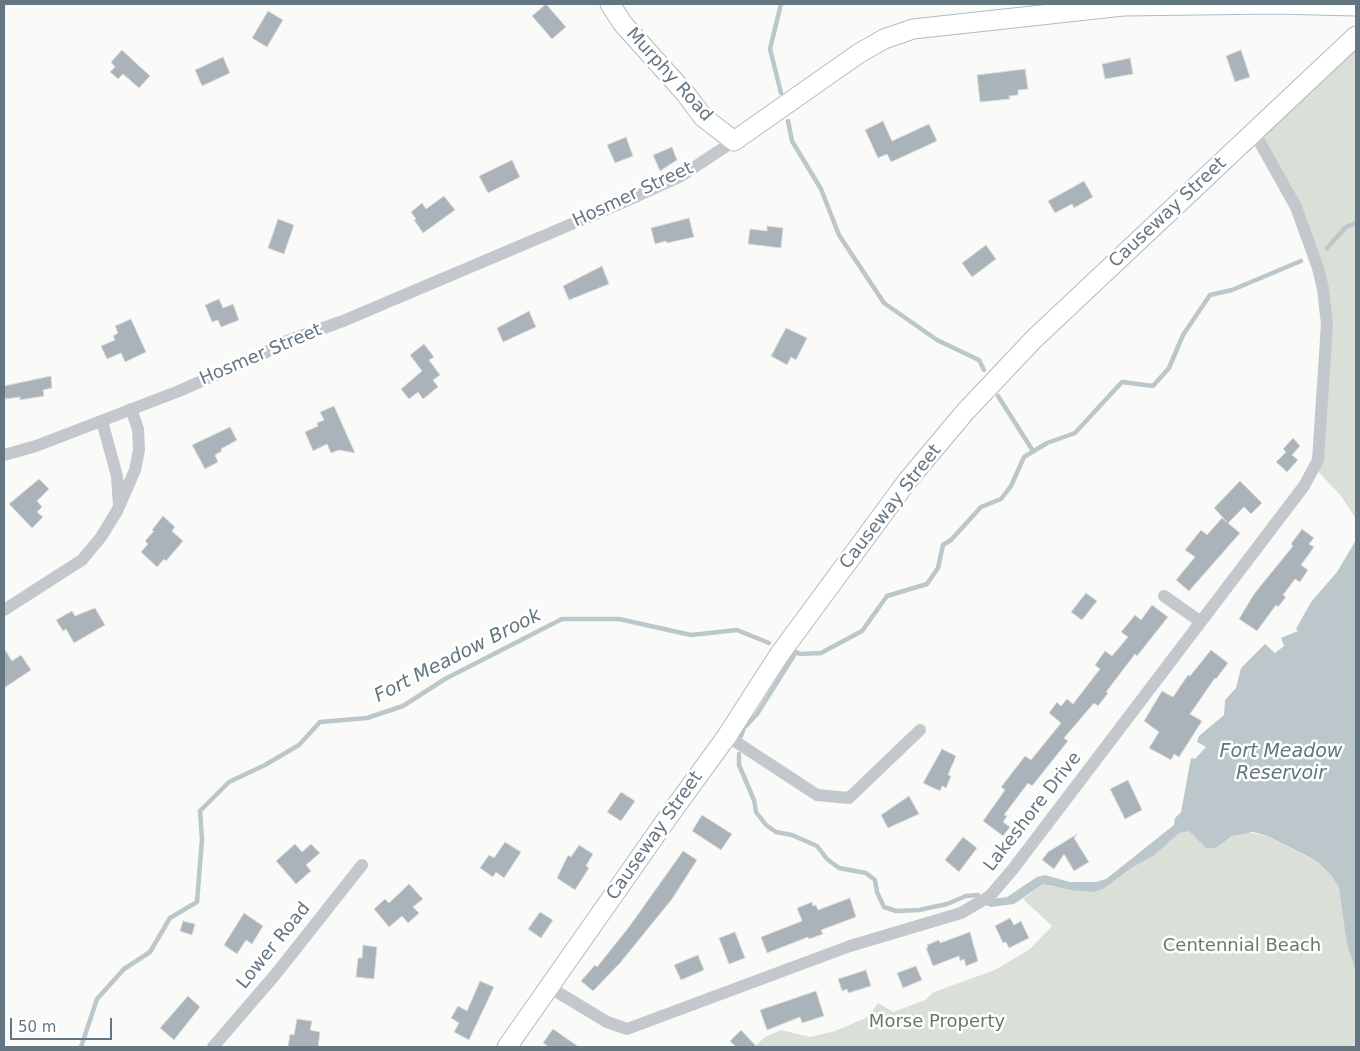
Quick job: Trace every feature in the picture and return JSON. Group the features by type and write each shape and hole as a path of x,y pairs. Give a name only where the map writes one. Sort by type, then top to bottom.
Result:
{"street":[{"name":"Murphy Road","path":"610,4 623,24 704,117 734,141"},
{"name":"Hosmer Street","path":"4,455 36,446 102,422 263,354 284,342 336,324 654,189 681,176 734,141 858,54 884,39 913,29 1123,6 1275,4 1356,6"},
{"name":"Causeway Street","path":"507,1047 727,736 779,655 908,480 965,412 1034,339 1356,36"},
{"name":"Lakeshore Drive","path":"549,987 607,1022 628,1029 850,946 961,913 990,896 1013,869 1201,622 1315,468 1321,448 1327,324 1323,289 1304,225 1287,189 1254,132"},
{"path":"4,610 82,560 102,537 119,506 135,470 139,450 138,429 131,409"},
{"path":"102,422 116,469 119,506"},
{"path":"1164,596 1201,622"},
{"path":"727,736 818,795 849,798 920,730"},
{"name":"Lower Road","path":"213,1047 275,975 362,865"}],"green space":[{"path":"1356,36 1356,519 1341,496 1315,468 1324,367 1318,268 1254,132"},
{"name":"Centennial Beach","path":"1189,828 1216,848 1232,836 1244,832 1268,836 1319,863 1330,874 1339,887 1356,971 1356,1047 754,1047 765,1037 781,1030 810,1037 835,1031 868,1017 878,1003 893,1012 925,1000 934,992 995,970 1030,949 1052,926 1023,899 1043,884 1055,887 1103,889 1161,842"}],"water":[{"name":"Fort Meadow Reservoir","path":"1356,540 1356,971 1347,944 1339,887 1330,874 1319,863 1307,856 1268,836 1253,832 1232,836 1216,848 1206,848 1189,831 1179,833 1154,855 1131,868 1103,889 1093,892 1071,890 1043,884 1014,904 991,907 983,904 992,899 1007,897 1037,877 1045,875 1070,882 1096,882 1106,879 1174,825 1175,818 1181,812 1191,758 1195,759 1206,747 1197,742 1199,736 1224,715 1225,700 1236,688 1241,668 1265,644 1275,653 1284,646 1281,638 1298,631 1296,629 1311,602 1337,572"}],"building":[{"path":"546,4 566,27 552,39 532,16"},
{"path":"268,11 283,20 267,47 252,38"},
{"path":"122,50 150,76 139,88 123,74 118,79 110,72 115,67 111,62"},
{"path":"1241,50 1250,77 1235,82 1226,56"},
{"path":"223,57 230,73 202,86 195,70"},
{"path":"1130,58 1133,74 1105,79 1102,64"},
{"path":"1025,69 1028,89 1018,90 1018,95 1009,96 1010,99 980,102 977,75"},
{"path":"883,121 892,141 929,124 937,141 891,162 887,154 878,158 865,130"},
{"path":"626,137 633,156 615,163 607,145"},
{"path":"672,147 677,160 660,171 653,155"},
{"path":"512,160 520,177 488,193 479,176"},
{"path":"1084,181 1093,197 1074,208 1072,204 1055,213 1048,201"},
{"path":"444,196 455,210 423,233 411,212 422,203 426,209"},
{"path":"689,218 694,237 655,244 651,228"},
{"path":"278,219 294,225 284,254 268,248"},
{"path":"767,226 783,228 781,248 748,244 750,229 767,231"},
{"path":"986,245 996,259 972,277 962,263"},
{"path":"602,266 609,284 569,300 563,286"},
{"path":"219,299 223,308 233,304 239,320 221,327 218,320 212,322 205,305"},
{"path":"529,311 536,327 503,342 497,328"},
{"path":"131,319 146,352 125,362 121,353 107,359 101,346 115,340 113,336 118,333 115,326"},
{"path":"786,328 807,338 796,360 791,357 787,365 771,356"},
{"path":"424,344 434,357 429,360 440,375 433,380 438,387 423,399 418,392 409,399 401,389 422,371 410,355"},
{"path":"51,376 52,388 43,390 44,396 20,400 20,397 5,399 4,386"},
{"path":"334,406 355,453 339,450 331,453 327,444 313,451 305,432 318,426 317,423 324,420 320,412"},
{"path":"230,427 237,440 221,449 222,451 215,455 218,462 205,469 192,445"},
{"path":"1293,438 1300,446 1292,455 1298,460 1287,472 1276,462 1286,452 1283,449"},
{"path":"39,479 49,489 37,501 42,507 37,512 43,517 32,528 9,504"},
{"path":"1240,481 1262,503 1251,514 1244,507 1228,523 1240,533 1189,591 1176,580 1195,557 1185,550 1201,530 1207,535 1222,518 1227,522 1214,508"},
{"path":"163,516 175,527 172,531 183,541 166,561 164,559 157,567 141,552 148,544 145,541"},
{"path":"1302,529 1314,538 1309,544 1314,547 1301,565 1308,570 1300,582 1295,579 1283,595 1286,597 1278,607 1276,605 1257,631 1239,619 1254,594 1293,546 1291,544"},
{"path":"1086,593 1097,601 1082,620 1071,612"},
{"path":"1152,605 1168,617 1137,656 1135,654 1106,692 1108,693 1098,706 1094,703 1064,738 1068,741 1032,786 1028,783 1004,815 1007,816 1003,822 1010,827 1003,836 983,821 1005,790 1001,787 1025,756 1031,760 1061,723 1049,713 1057,702 1061,706 1067,699 1073,704 1100,669 1095,665 1105,651 1112,656 1128,637 1121,632 1135,615 1141,620"},
{"path":"95,608 105,625 74,643 66,629 63,631 56,620 72,611 75,616"},
{"path":"4,648 12,661 21,655 31,670 4,688"},
{"path":"1211,650 1228,663 1190,714 1202,721 1179,757 1174,754 1171,760 1149,748 1159,732 1144,721 1162,691 1173,697 1188,675 1190,676"},
{"path":"942,749 956,756 948,775 951,776 946,788 942,786 940,791 923,783"},
{"path":"1128,780 1142,810 1125,819 1110,789"},
{"path":"621,792 635,801 621,821 607,812"},
{"path":"909,796 919,814 888,828 881,815"},
{"path":"702,815 732,834 721,850 692,831"},
{"path":"1077,834 1074,838 1089,862 1074,871 1064,854 1054,869 1042,860 1048,852"},
{"path":"963,837 977,848 959,872 945,860"},
{"path":"505,842 521,852 504,878 496,872 493,877 480,868 489,855 494,858"},
{"path":"295,844 302,852 311,844 320,853 306,865 311,871 296,884 276,861"},
{"path":"579,845 593,854 586,866 589,868 575,890 557,878 568,855 571,857"},
{"path":"683,851 697,860 672,899 620,963 593,991 581,981 595,965 597,967 629,927"},
{"path":"409,884 423,899 413,907 419,913 408,923 402,916 389,927 374,909 385,899 389,903"},
{"path":"850,898 856,917 821,930 823,934 809,939 808,937 767,953 761,937 802,921 797,908 812,902 813,906 816,905 818,910"},
{"path":"540,912 553,920 541,938 528,929"},
{"path":"244,913 263,926 252,944 246,940 237,954 224,945"},
{"path":"1010,918 1014,925 1021,921 1029,938 1009,948 1006,942 1003,943 995,926"},
{"path":"183,921 195,924 192,935 180,931"},
{"path":"735,932 745,958 729,964 719,938"},
{"path":"970,932 978,961 966,966 964,959 960,961 959,956 933,966 926,948 928,948 927,945 939,940 940,943"},
{"path":"363,945 377,947 374,979 356,977 358,958 362,958"},
{"path":"698,955 704,970 681,980 674,965"},
{"path":"916,966 922,980 903,988 897,973"},
{"path":"866,970 871,986 848,993 847,989 842,991 838,979"},
{"path":"480,981 494,987 469,1040 454,1032 459,1023 451,1018 458,1006 467,1011"},
{"path":"816,991 824,1016 802,1023 800,1017 767,1030 760,1010"},
{"path":"188,996 200,1007 174,1040 160,1028"},
{"path":"297,1019 312,1021 310,1030 320,1032 318,1047 288,1047 290,1034 294,1035"},
{"path":"553,1029 579,1047 549,1047 543,1043"},
{"path":"741,1030 757,1047 736,1047 730,1041"}],"waterway":[{"path":"781,4 770,49 781,93"},
{"path":"788,121 792,141 821,189 839,235 884,303 937,340 979,360 984,370"},
{"name":"Fort Meadow Brook","path":"1327,248 1346,227 1356,223"},
{"name":"Fort Meadow Brook","path":"794,651 800,654 821,653 862,631 887,596 927,584 938,568 943,545 951,540 981,507 1001,499 1011,486 1024,457 1047,443 1075,433 1122,382 1153,386 1169,368 1183,335 1210,295 1232,290 1301,261"},
{"path":"998,396 1033,451"},
{"name":"Fort Meadow Brook","path":"81,1047 97,999 124,969 150,952 170,918 197,902 202,839 200,811 229,782 265,765 299,745 320,722 367,718 403,706 445,679 562,619 619,619 691,635 737,630 769,643"},
{"path":"741,736 744,728 757,714 796,652"},
{"path":"739,754 739,765 754,800 756,812 766,825 776,832 792,835 817,846 827,859 839,868 866,873 875,880 877,892 884,907 896,911 919,910 947,904 966,896 978,895"}],"park label":[{"name":"Morse Property","path":"937,1022"}]}
